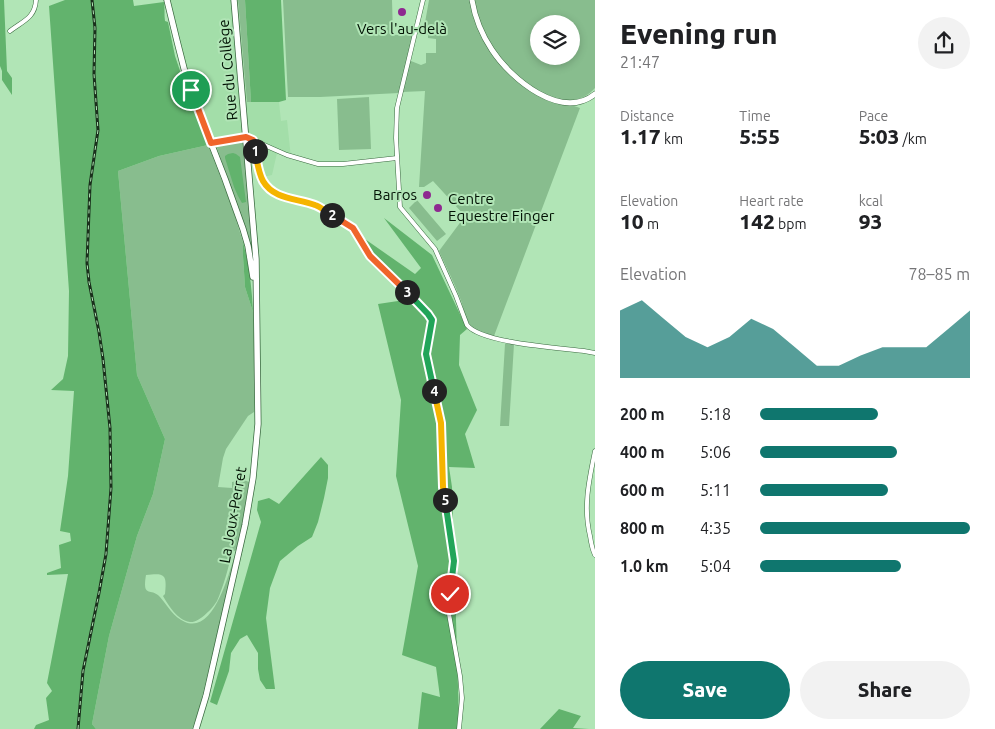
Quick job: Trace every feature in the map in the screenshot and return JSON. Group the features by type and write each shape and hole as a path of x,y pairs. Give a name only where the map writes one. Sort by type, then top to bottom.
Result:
{"main road":[{"name":"La Joux-Perret","path":"167,0 188,84 243,229 257,301"},
{"name":"Rue du Collège","path":"234,0 246,137"},
{"path":"472,0 480,28 491,50 519,80 541,95 564,103 578,103 595,94"},
{"name":"La Joux-Perret","path":"196,729 206,696 245,525 256,446 258,406 256,259 246,137"}],"street":[{"path":"10,31 31,16 36,7 36,0"},
{"path":"423,0 397,108 396,158 400,207 435,249 470,329 484,336 505,341 584,350 595,353"},
{"path":"211,143 246,137 296,158 318,164 344,164 396,158"},
{"path":"253,140 262,179 269,188 284,198 315,205 353,228 370,256 415,300 432,320 426,354 441,423 443,487 454,561 449,614 462,698 459,729"},
{"path":"595,451 588,482 586,509 588,528 595,555"}],"shaded area":[{"path":"0,0 4,0 7,71 12,78 12,95 2,80 0,66"},
{"path":"65,0 133,0 134,6 164,2 165,21 168,22 175,56 208,145 159,156 118,171 137,375 165,439 153,494 137,536 109,636 92,724 96,729 34,729 36,725 49,720 46,698 52,691 47,683 68,574 47,575 47,573 61,568 59,545 71,541 70,533 60,531 68,476 74,391 51,390 63,379 68,356 69,291 49,6"},
{"path":"171,0 238,0 247,102 279,102 281,121 287,120 291,158 277,153 272,175 259,178 250,141 216,146 188,77"},
{"path":"238,0 245,0 251,102 247,102"},
{"path":"245,0 281,0 286,100 279,102 251,102"},
{"path":"283,0 392,0 393,35 413,34 399,93 288,97"},
{"path":"429,0 470,0 487,46 506,71 529,91 550,102 580,108 494,336 477,330 469,324 458,292 439,251 465,216 433,181 424,187 419,187 425,91 402,92 409,62 421,65 426,63 426,53 436,53 436,39 428,38 428,35 423,34"},
{"path":"474,0 595,0 595,88 581,98 573,100 556,98 537,90 503,63 490,44 477,14"},
{"path":"369,97 371,149 339,150 337,99"},
{"path":"244,142 253,260 247,233 217,148 217,145"},
{"path":"208,145 231,204 243,242 245,287 253,312 255,360 254,412 248,416 226,449 218,487 232,488 232,482 244,480 249,482 238,549 232,552 226,577 217,601 205,614 194,622 185,621 168,604 163,596 165,594 166,582 163,576 157,574 146,575 146,590 157,594 181,620 185,622 195,623 204,620 218,601 235,558 199,710 192,729 96,729 92,724 109,636 137,536 153,494 165,439 137,375 118,171 159,156"},
{"path":"233,153 240,157 246,202 242,203 234,187 225,158 228,154"},
{"path":"417,200 446,234 437,241 409,208"},
{"path":"384,218 432,255 467,329 460,335 459,365 477,410 465,434 475,468 449,467 452,487 458,729 418,729 422,692 440,697 436,667 402,655 418,566 396,476 401,400 378,304 418,298 371,253 362,237 415,274 421,268"},
{"path":"243,242 250,277 253,312 245,287"},
{"path":"505,344 514,344 509,426 500,426"},
{"path":"321,457 328,465 328,478 318,522 312,537 280,561 270,588 266,618 275,689 266,689 260,680 258,653 247,635 240,639 231,653 229,671 217,705 210,702 261,522 257,510 258,501 269,498 279,504"},
{"path":"559,709 581,716 573,728 589,729 540,729"}],"railway":[{"path":"78,729 83,671 106,554 111,488 110,428 103,359 87,263 90,185 98,130 94,74 95,28 92,0"}],"place":[{"name":"Vers l'au-delà","path":"402,12"},
{"name":"Barros","path":"427,195"},
{"name":"Centre Equestre Finger","path":"438,208"}],"route":[{"path":"191,90 211,143 246,137 253,140 264,183 276,194 284,198 315,205 353,228 370,256 415,300 432,320 426,354 441,423 443,487 454,561 450,594"}]}
